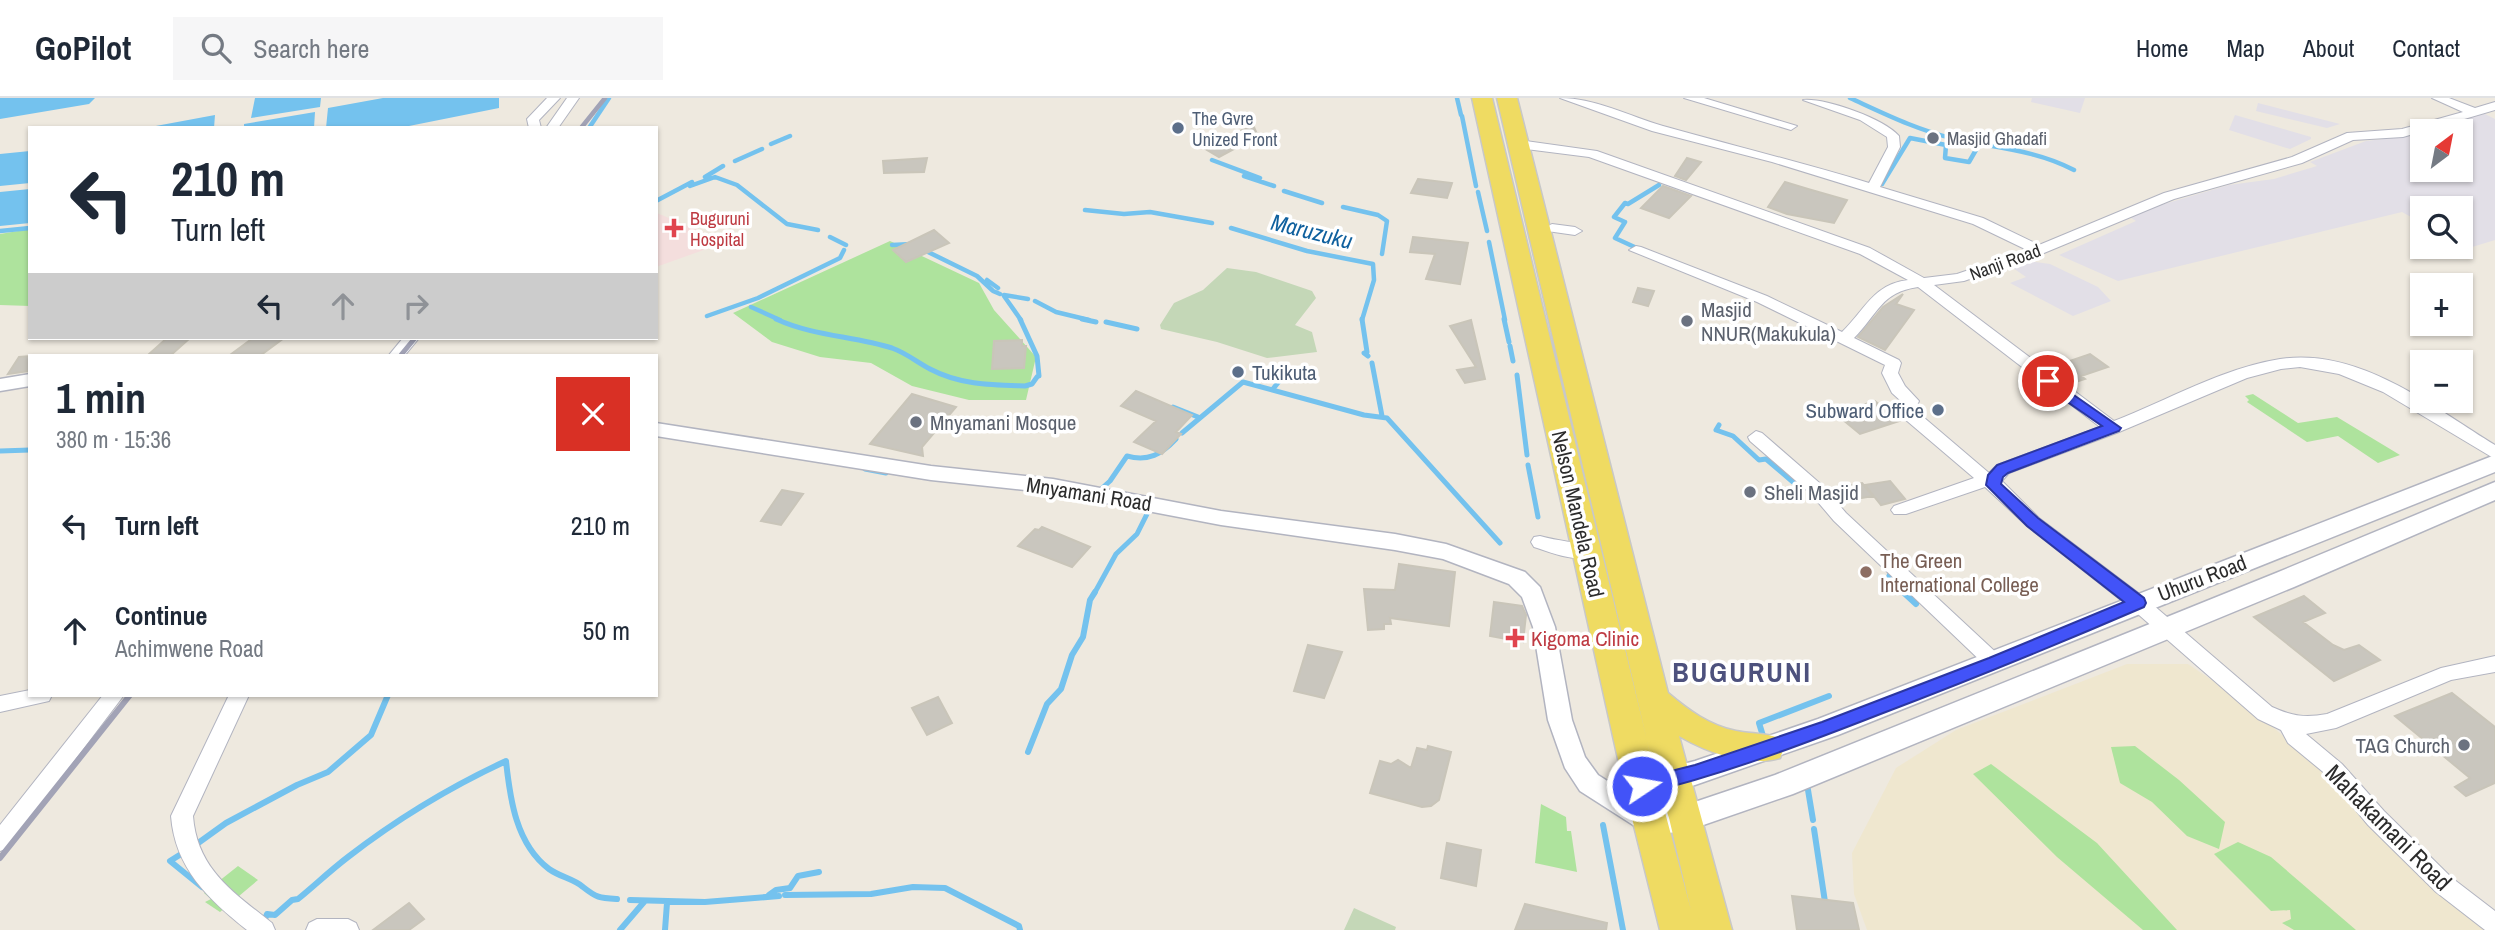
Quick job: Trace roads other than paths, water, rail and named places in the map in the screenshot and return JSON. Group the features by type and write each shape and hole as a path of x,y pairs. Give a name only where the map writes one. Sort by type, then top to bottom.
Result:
{"main road":[{"name":"Nelson Mandela Road","path":"1482,98 1650,822 1678,930"},
{"name":"Nelson Mandela Road","path":"1507,98 1654,700 1642,787"},
{"name":"Uhuru Road","path":"1642,787 1768,748 1995,663 2138,603 2495,463"},
{"name":"Uhuru Road","path":"1650,822 1686,817 1783,785 2168,628 2495,490"},
{"path":"1654,700 1689,728 1712,738 1745,747 1768,748"},
{"path":"1642,787 1686,817 1714,930"}],"street":[{"path":"535,126 533,119 554,98"},
{"path":"553,126 573,98"},
{"path":"1690,98 1791,126"},
{"path":"2438,98 2476,112"},
{"path":"1574,99 1656,128 1777,159 1978,220 2039,250"},
{"path":"1809,100 1857,114 1883,127 1893,136 1894,147 1873,188"},
{"name":"Nanji Road","path":"1844,338 1849,336 1888,289 1959,278 2039,250 2169,196 2297,160 2351,136 2403,133 2495,106"},
{"path":"1518,144 1592,154 1865,251 1890,263 1922,284 2113,428"},
{"path":"1552,228 1575,231"},
{"path":"1636,250 1762,299 1844,338"},
{"name":"Mahakamani Road","path":"1844,338 1893,363 1890,373 1898,389 1911,401 1906,411 2033,522 2138,603 2265,713 2289,724 2295,737 2335,770 2376,818 2444,885 2495,924"},
{"path":"398,354 409,340"},
{"path":"1900,510 1990,482 2003,469 2113,428 2228,380 2272,368 2317,364 2344,370 2377,383 2495,453"},
{"path":"0,385 28,380"},
{"name":"Mnyamani Road","path":"658,429 931,473 1053,486 1246,522 1395,541 1446,552 1517,578 1532,593 1544,627 1565,742 1574,761 1589,783 1642,787"},
{"path":"1756,437 1817,490 1840,517 1995,663"},
{"path":"1540,542 1560,549 1587,551"},
{"path":"2289,724 2308,726 2329,722 2448,673 2495,664"},
{"path":"0,704 33,697"},
{"path":"0,841 112,697"},
{"path":"238,697 182,816 182,832 187,850 205,880 264,930"},
{"path":"317,930 348,930"}],"water":[{"path":"0,98 95,98 89,104 0,119"},
{"path":"255,98 321,98 320,107 251,118"},
{"path":"383,98 499,98 499,108 409,126 326,126 328,108"},
{"path":"315,112 314,126 244,124"},
{"path":"215,115 214,126 156,126"},
{"path":"28,151 28,183 0,186 0,154"},
{"path":"28,189 28,223 0,226 0,192"}],"waterway":[{"path":"590,126 609,98"},
{"path":"1457,98 1461,115"},
{"path":"1850,98 1927,131 1979,144"},
{"path":"1462,116 1476,186"},
{"path":"771,144 790,136"},
{"path":"1882,184 1910,138 1946,145 1945,158 1969,162 1979,144"},
{"path":"1979,144 2045,158 2074,170"},
{"path":"735,161 762,149"},
{"path":"1212,160 1260,178"},
{"path":"705,177 723,166"},
{"path":"1244,176 1274,186"},
{"path":"690,186 715,177 737,185 787,224 818,230"},
{"path":"658,200 692,182"},
{"path":"1641,250 1615,238 1625,222 1614,217 1625,203 1628,204 1659,185"},
{"path":"1284,191 1322,203"},
{"path":"1478,192 1487,231"},
{"path":"1343,207 1378,215 1387,221 1382,254"},
{"path":"1085,210 1124,214 1150,212 1212,223"},
{"path":"0,231 28,228"},
{"name":"Maruzuku","path":"1231,228 1307,251 1373,264 1374,280 1362,320"},
{"path":"830,237 846,245"},
{"path":"1489,242 1505,320"},
{"path":"892,245 912,244"},
{"path":"707,316 758,298 840,258 844,250"},
{"path":"924,250 977,276 992,290"},
{"path":"987,280 998,288"},
{"path":"993,291 1000,294"},
{"path":"1004,295 1028,299"},
{"path":"1004,296 1021,320"},
{"path":"1035,301 1056,312 1089,320"},
{"path":"751,307 780,320"},
{"path":"776,319 804,329 892,348 941,374 965,381 1025,386 1032,384 1037,377"},
{"path":"1020,319 1037,356 1039,376"},
{"path":"1082,319 1096,322"},
{"path":"1504,319 1509,342"},
{"name":"Maruzuku","path":"1362,320 1367,352 1364,353 1368,356"},
{"path":"1106,322 1137,329"},
{"path":"1510,346 1513,361"},
{"path":"1372,363 1382,416"},
{"path":"1517,375 1527,455"},
{"path":"1273,389 1280,380"},
{"path":"1182,433 1243,382 1364,415 1387,418 1500,543"},
{"path":"1173,407 1198,417"},
{"path":"1719,425 1716,430 1733,436 1759,460 1766,459 1793,482 1804,484"},
{"path":"1100,490 1110,481 1127,456 1142,458 1154,455 1176,439"},
{"path":"0,451 28,450"},
{"path":"1528,465 1538,517"},
{"path":"865,469 886,473"},
{"path":"1094,594 1116,554 1137,534 1151,506"},
{"path":"1892,569 1888,578 1905,594"},
{"path":"1028,752 1047,704 1061,689 1072,655 1083,637 1090,600 1095,592"},
{"path":"1903,592 1916,604"},
{"path":"1763,736 1759,723 1829,696"},
{"path":"194,846 226,823 297,785 328,772 371,735 387,697"},
{"path":"263,924 267,914 275,915 292,900 298,899 385,830 444,793 506,761 517,820 522,834 538,859 553,872 595,895 617,899"},
{"path":"1807,784 1813,820"},
{"path":"1603,825 1623,930"},
{"path":"1814,829 1825,902"},
{"path":"186,851 170,861 202,887"},
{"path":"769,895 776,890 790,888 798,876 819,872"},
{"path":"785,895 871,894 913,887 945,888 1019,926 1020,930"},
{"path":"630,900 705,902 779,896"},
{"path":"620,930 644,902"},
{"path":"665,930 667,903"}],"railway":[{"path":"583,126 605,98"},
{"path":"402,354 413,340"},
{"path":"0,858 128,697"}],"place":[{"name":"The Gvre Unized Front","path":"1178,128"},
{"name":"Masjid Ghadafi","path":"1933,138"},
{"name":"Buguruni Hospital","path":"674,228"},
{"name":"Masjid NNUR(Makukula)","path":"1687,321"},
{"name":"Tukikuta","path":"1238,372"},
{"name":"Subward Office","path":"1938,410"},
{"name":"Mnyamani Mosque","path":"916,422"},
{"name":"Sheli Masjid","path":"1750,492"},
{"name":"The Green International College","path":"1866,572"},
{"name":"Kigoma Clinic","path":"1515,638"},
{"name":"TAG Church","path":"2464,745"}],"district":[{"name":"BUGURUNI","path":"1742,672"}]}
